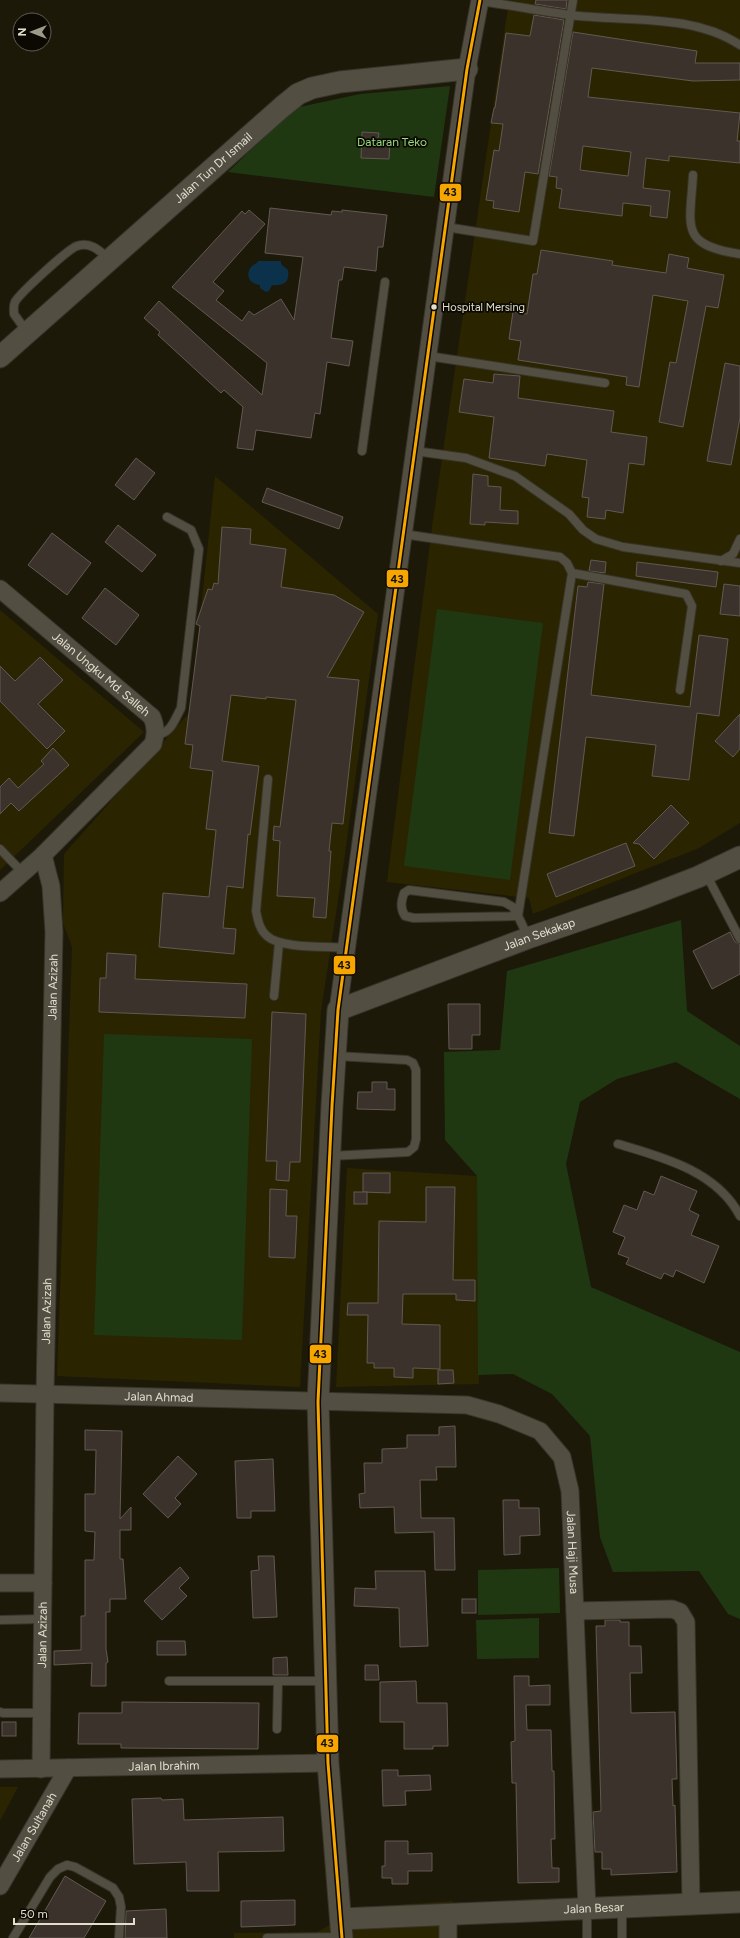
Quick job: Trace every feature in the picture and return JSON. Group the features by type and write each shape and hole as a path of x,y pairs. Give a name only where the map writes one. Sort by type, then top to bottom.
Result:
{"street":[{"path":"341,1931 328,1763 318,1402 329,1156 338,1010 467,69 480,0"},
{"name":"Jalan Tun Dr Ismail","path":"0,356 298,94 312,88 340,82 467,69"},
{"name":"Jalan Ungku Md. Salleh","path":"0,589 152,717 156,726 156,735"},
{"path":"0,893 43,855 153,744 156,735"},
{"name":"Jalan Azizah","path":"40,1769 45,1394 54,932 51,886 43,855"},
{"name":"Jalan Sekakap","path":"338,1010 528,938 641,899 706,873 740,857"},
{"name":"Jalan Ahmad","path":"0,1393 318,1402"},
{"name":"Jalan Haji Musa","path":"318,1402 467,1405 499,1414 540,1431 562,1457 570,1492 587,1909"},
{"path":"0,1583 43,1583"},
{"path":"575,1611 672,1609 680,1612 686,1622 691,1904"},
{"name":"Jalan Ibrahim","path":"0,1769 328,1763"},
{"name":"Jalan Sultanah","path":"0,1886 68,1768"},
{"name":"Jalan Besar","path":"341,1931 448,1916 740,1902"},
{"path":"448,1916 448,1938"}],"lane":[{"path":"480,0 570,15 668,22 692,26 714,32 731,39 740,45"},
{"path":"446,227 533,240 573,0"},
{"path":"693,175 691,227 695,238 707,246 719,251 740,254"},
{"path":"27,332 14,314 15,302 47,271 76,246 86,245 96,247 110,259"},
{"path":"362,451 385,282"},
{"path":"428,356 605,383"},
{"path":"415,451 466,458 515,476 569,514 583,530 596,539 623,547 740,563"},
{"path":"156,735 166,732 172,726 181,708 199,549 191,530 166,517"},
{"path":"403,534 560,557 567,563 572,573 518,916"},
{"path":"721,561 733,554 740,539"},
{"path":"572,573 686,594 692,606 680,690"},
{"path":"268,779 256,911 259,925 267,936 279,943 346,948"},
{"path":"0,849 23,873"},
{"path":"706,873 740,939"},
{"path":"518,916 414,918 405,916 401,910 401,901 404,893 410,890 504,902 513,907 518,916 528,938"},
{"path":"274,996 279,943"},
{"path":"329,1156 408,1152 414,1147 416,1139 416,1070 414,1063 407,1060 335,1056"},
{"path":"618,1144 666,1158 692,1171 717,1187 740,1216"},
{"path":"0,1620 42,1619"},
{"path":"169,1681 325,1681"},
{"path":"277,1729 278,1681"},
{"path":"0,1712 41,1713"},
{"path":"13,1938 50,1878 58,1869 66,1865 75,1867 113,1888 119,1897 121,1907 119,1938"},
{"path":"622,1907 622,1938"},
{"path":"586,1938 587,1909"},
{"path":"267,1938 341,1931"}],"shaded area":[{"path":"509,0 740,0 740,823 699,848 533,914 529,898 387,882 432,527"},
{"path":"215,476 378,614 344,861 321,1011 300,1387 57,1376 72,947 63,923 64,854 190,712"},
{"path":"0,610 144,732 0,870"},
{"path":"347,1168 477,1176 479,1384 336,1387"},
{"path":"0,1787 18,1787 0,1821"},
{"path":"453,1901 454,1938 234,1938 234,1933 317,1932 363,1907"}],"green space":[{"name":"Dataran Teko","path":"450,86 434,197 228,172 295,108 360,94"},
{"path":"437,609 543,623 510,880 404,866"},
{"path":"681,920 687,1011 740,1046 740,1099 676,1062 617,1079 580,1102 566,1164 591,1287 740,1352 740,1619 728,1614 699,1571 613,1572 600,1537 590,1436 552,1394 513,1374 478,1375 477,1176 445,1140 444,1052 500,1050 507,971"},
{"path":"104,1034 252,1039 242,1340 94,1335"},
{"path":"559,1568 560,1613 478,1615 478,1570"},
{"path":"539,1618 539,1658 477,1659 476,1620"}],"water":[{"path":"258,261 281,261 281,264 288,270 287,281 279,285 272,285 269,291 266,292 260,288 260,285 252,282 248,276 250,268"}],"building":[{"path":"536,0 567,0 566,9 535,4"},
{"path":"534,15 564,20 538,174 525,172 519,212 493,208 494,201 486,200 494,150 499,151 503,124 491,123 495,108 506,33 530,36"},
{"path":"573,32 697,51 695,63 740,63 740,80 693,81 592,68 588,97 740,113 737,141 740,141 740,163 669,156 669,161 646,158 643,188 670,191 667,218 650,216 651,206 623,203 622,216 559,208 562,189 556,188 557,177 549,176","holes":["583,146 631,152 628,176 580,170"]},
{"path":"362,132 379,133 378,139 390,140 389,159 361,158"},
{"path":"270,208 331,215 332,211 342,212 342,210 387,215 383,247 378,247 376,271 344,267 342,280 339,280 331,338 353,341 349,366 327,362 320,414 315,413 311,438 256,430 253,450 237,448 243,407 224,390 221,393 158,335 160,332 144,318 159,301 262,395 267,363 172,287 242,211 245,214 249,210 265,224 213,282 224,291 216,300 242,321 249,311 254,315 281,299 294,320 303,257 265,253"},
{"path":"541,250 613,261 612,265 666,273 669,254 689,258 687,268 724,275 718,308 706,306 683,427 659,422 670,362 676,363 688,301 653,295 639,387 626,385 627,377 518,360 521,341 509,339 513,312 527,314 533,274 537,274"},
{"path":"725,363 740,366 740,418 731,465 707,461"},
{"path":"494,374 520,376 518,398 614,411 611,432 647,437 644,465 629,463 623,513 606,510 605,519 587,517 589,498 582,497 587,460 547,454 545,466 489,458 494,417 459,412 464,379 493,383"},
{"path":"136,458 155,473 134,500 115,485"},
{"path":"473,474 488,476 488,486 501,487 500,510 518,511 518,524 485,522 485,525 470,524"},
{"path":"267,488 343,517 339,529 262,502"},
{"path":"118,525 156,555 142,572 105,542"},
{"path":"222,527 251,529 250,544 286,549 281,587 334,595 364,612 327,677 359,680 343,824 332,823 329,851 331,851 326,918 313,917 315,898 277,896 280,841 273,840 274,826 280,827 296,700 266,697 266,699 231,695 222,761 259,766 250,835 248,834 243,888 227,886 223,928 236,929 234,954 159,947 163,893 209,897 216,830 206,829 213,771 190,768 193,745 185,744 200,626 196,624 208,589 212,590 214,583 218,584"},
{"path":"52,533 91,563 67,595 28,565"},
{"path":"591,560 606,562 605,573 589,571"},
{"path":"637,562 718,572 716,587 636,576"},
{"path":"588,582 604,584 591,695 690,707 699,635 728,639 719,716 697,713 689,780 652,776 656,745 586,737 574,836 549,833 578,586 587,587"},
{"path":"724,584 740,586 740,616 720,614"},
{"path":"105,588 139,615 116,645 82,618"},
{"path":"40,657 63,680 38,704 65,731 47,749 0,701 0,666 15,681"},
{"path":"740,714 740,749 733,757 715,741"},
{"path":"53,748 69,765 19,811 11,803 0,814 0,787 9,778 18,788 44,764 41,761"},
{"path":"671,805 689,823 654,859 639,844 633,843"},
{"path":"626,843 635,866 556,897 547,874"},
{"path":"730,932 735,942 740,944 740,974 712,989 693,951"},
{"path":"107,953 136,955 135,979 247,984 245,1018 99,1012 100,978 106,978"},
{"path":"448,1004 480,1004 480,1035 472,1035 472,1049 449,1049"},
{"path":"272,1012 306,1014 300,1162 290,1162 289,1181 276,1180 277,1161 266,1161"},
{"path":"372,1082 387,1082 387,1089 395,1089 395,1110 357,1109 358,1092 372,1092"},
{"path":"363,1173 390,1173 390,1193 363,1192"},
{"path":"661,1176 697,1191 689,1210 699,1215 691,1235 719,1246 704,1283 676,1270 673,1277 664,1273 661,1279 626,1264 629,1258 618,1254 625,1237 613,1232 624,1205 637,1210 644,1191 654,1195"},
{"path":"426,1187 455,1187 453,1280 475,1280 475,1301 456,1300 456,1294 403,1294 402,1324 440,1325 440,1369 413,1368 413,1378 394,1377 394,1368 374,1368 374,1363 367,1363 368,1315 347,1315 348,1303 378,1303 379,1221 426,1222"},
{"path":"270,1189 287,1190 286,1216 297,1216 295,1258 269,1257"},
{"path":"354,1192 367,1192 367,1204 354,1204"},
{"path":"438,1370 453,1370 454,1383 438,1384"},
{"path":"455,1426 456,1467 436,1467 437,1480 420,1480 421,1518 454,1518 455,1570 435,1570 434,1532 395,1533 394,1507 360,1508 359,1494 365,1493 364,1463 382,1463 382,1449 407,1448 407,1435 439,1435 439,1427"},
{"path":"85,1430 122,1431 120,1519 131,1507 131,1530 120,1530 120,1559 123,1559 126,1599 110,1599 110,1612 106,1612 106,1649 108,1662 106,1663 106,1686 91,1686 92,1663 54,1665 54,1651 81,1650 81,1616 85,1616 85,1560 94,1560 95,1532 85,1531 85,1494 95,1494 96,1450 85,1450"},
{"path":"178,1456 197,1474 175,1498 181,1504 168,1518 143,1494"},
{"path":"273,1459 275,1511 251,1511 251,1518 237,1518 235,1461"},
{"path":"503,1500 519,1500 519,1508 539,1508 540,1535 520,1536 520,1554 504,1555"},
{"path":"258,1556 274,1556 277,1617 253,1618 251,1571 259,1570"},
{"path":"180,1567 189,1578 179,1588 187,1596 162,1620 144,1601"},
{"path":"375,1571 425,1571 428,1646 400,1647 399,1608 354,1606 355,1588 376,1589"},
{"path":"462,1599 476,1599 476,1613 462,1613"},
{"path":"605,1620 620,1620 620,1622 629,1622 629,1646 641,1646 642,1673 630,1673 631,1713 675,1712 677,1779 672,1779 673,1806 675,1805 677,1872 611,1875 611,1869 602,1869 602,1852 595,1852 593,1812 601,1811 596,1626 605,1626"},
{"path":"157,1641 185,1641 186,1655 157,1655"},
{"path":"287,1657 288,1675 273,1675 273,1658"},
{"path":"365,1665 378,1665 379,1680 365,1680"},
{"path":"514,1676 529,1676 529,1686 550,1685 550,1705 526,1705 527,1730 551,1730 552,1771 554,1771 555,1839 551,1839 552,1868 559,1868 559,1882 518,1883 516,1783 512,1783 511,1742 515,1741"},
{"path":"416,1681 417,1703 447,1703 448,1746 433,1746 433,1749 404,1749 404,1722 380,1722 380,1682"},
{"path":"122,1702 259,1703 258,1749 121,1748 121,1744 78,1744 79,1713 122,1713"},
{"path":"2,1722 16,1722 16,1736 2,1736"},
{"path":"382,1770 398,1770 398,1776 430,1775 431,1790 405,1791 406,1805 383,1806"},
{"path":"161,1798 162,1800 183,1799 184,1820 283,1817 284,1851 218,1852 219,1891 187,1891 186,1862 134,1864 132,1799"},
{"path":"385,1841 408,1841 408,1854 432,1853 432,1871 408,1871 408,1884 392,1884 392,1878 382,1878 382,1866 385,1866"},
{"path":"65,1876 106,1901 84,1938 29,1938"},
{"path":"295,1900 295,1925 241,1927 241,1901"},
{"path":"166,1909 167,1938 125,1938 126,1911"}],"transit line":[{"name":"43","path":"342,1938 328,1763 318,1402 338,1010 467,69 480,0"}],"place":[{"name":"Hospital Mersing","path":"434,307"}]}
